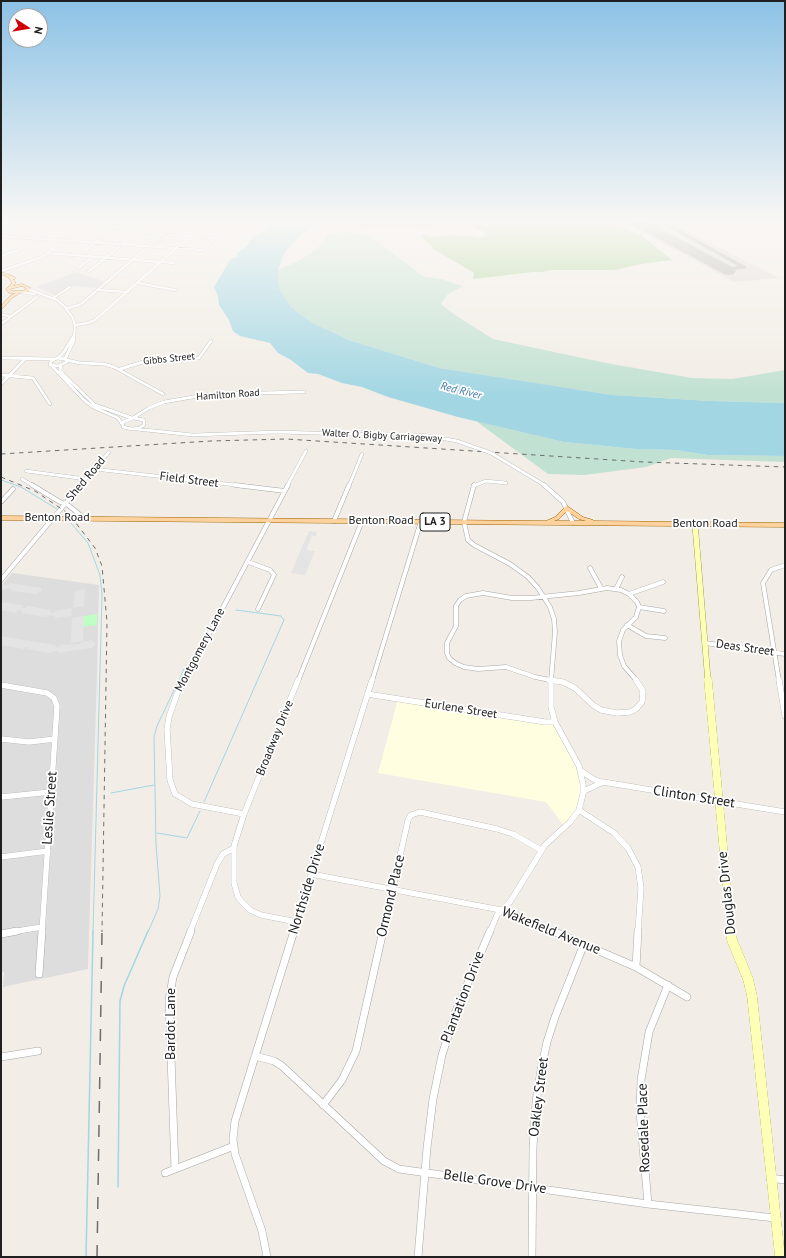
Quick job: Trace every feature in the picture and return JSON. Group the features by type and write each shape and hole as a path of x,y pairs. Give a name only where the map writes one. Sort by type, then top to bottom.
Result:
{"main road":[{"path":"1,307 14,283 11,279"},
{"path":"14,279 28,287"},
{"path":"10,289 19,285 28,287"},
{"path":"1,307 11,297 28,287"},
{"path":"10,289 20,293"},
{"path":"543,523 557,518 567,508 581,518 598,523"},
{"name":"Benton Road","path":"1,518 785,525"}],"street":[{"path":"66,309 80,305 111,279"},
{"path":"75,325 93,321 143,279"},
{"path":"138,283 175,290"},
{"path":"28,287 32,292 53,298 66,309 73,318 75,325 73,337 74,341 66,359 67,362 62,365 60,370 63,374 96,405 145,421"},
{"path":"53,298 70,287"},
{"path":"98,290 128,292"},
{"path":"20,293 44,295"},
{"path":"1,324 37,297"},
{"path":"1,316 11,316"},
{"path":"51,365 49,362 56,359 64,352 73,337"},
{"name":"Gibbs Street","path":"120,369 146,360 199,358 211,341"},
{"path":"1,358 66,359 80,363"},
{"path":"1,384 25,359"},
{"path":"36,359 51,365 80,363 104,364 120,369 163,394"},
{"name":"Walter O. Bigby Carriageway","path":"51,365 84,400 100,411 116,417 125,428 193,435 277,432 422,435 457,441 491,453 541,483 557,496 567,508 573,523"},
{"path":"1,375 33,378 50,404"},
{"name":"Hamilton Road","path":"122,424 153,406 164,402 210,394 304,392"},
{"path":"136,429 142,427 153,406"},
{"name":"Walter O. Bigby Carriageway","path":"145,421 150,427 159,432"},
{"name":"Montgomery Lane","path":"244,814 192,804 175,794 170,780 167,729 168,717 174,699 306,451"},
{"name":"Shed Road","path":"1,580 109,452"},
{"path":"334,521 362,454"},
{"name":"Field Street","path":"94,469 285,491"},
{"path":"26,472 86,479"},
{"path":"22,479 60,502 65,503 84,518"},
{"path":"506,483 486,481 474,485 464,522 465,532 470,542 521,571 538,588 552,613 555,626 550,680 550,702 555,722 580,770"},
{"path":"1,502 13,489"},
{"name":"Broadway Drive","path":"297,922 261,915 250,910 242,902 238,897 234,883 234,848 237,832 244,814 362,521"},
{"name":"Northside Drive","path":"267,1257 262,1231 234,1146 235,1121 421,521"},
{"name":"Douglas Drive","path":"696,524 730,932 735,950 748,979 752,996 770,1178 780,1257"},
{"path":"248,562 270,570 274,574 274,578 258,609"},
{"path":"785,565 771,570 764,580 785,716"},
{"path":"590,568 601,588"},
{"path":"616,589 622,577"},
{"path":"629,594 663,582"},
{"path":"601,588 616,589 629,594 637,602 639,608 636,617 627,624 620,633 618,646 624,666 639,683 643,691 642,702 636,709 630,712 617,713 601,710 593,705 573,686 563,682 535,677 506,667 478,669 464,667 450,658 446,646 456,626 456,606 460,600 466,596 483,593 518,599 579,593 601,588"},
{"path":"639,608 664,611"},
{"path":"627,624 646,636 665,638"},
{"name":"Deas Street","path":"705,643 785,654"},
{"name":"Leslie Street","path":"1,686 43,692 54,698 58,710 39,974"},
{"name":"Eurlene Street","path":"367,694 545,722 555,722"},
{"path":"1,738 29,742 55,739"},
{"name":"Clinton Street","path":"580,770 593,779 603,782 785,812"},
{"name":"Plantation Drive","path":"418,1257 432,1106 442,1055 460,999 496,915 510,902 541,850 554,835 570,822 579,810 584,791 580,770"},
{"path":"584,791 603,782"},
{"path":"1,797 51,792"},
{"path":"579,810 610,829 620,838 632,854 638,867 641,888 636,966"},
{"name":"Ormond Place","path":"323,1105 342,1080 356,1051 408,820 411,815 416,812 497,829 513,834 541,850"},
{"name":"Bardot Lane","path":"175,1169 169,1017 169,1000 172,977 217,864 223,854 234,848"},
{"path":"1,857 48,851"},
{"name":"Wakefield Avenue","path":"312,874 502,910 636,966 687,997"},
{"path":"1,934 42,927"},
{"name":"Oakley Street","path":"532,1257 534,1119 541,1070 555,1017 584,944"},
{"name":"Rosedale Place","path":"648,1204 640,1112 641,1080 649,1032 668,985"},
{"path":"1,1057 38,1051"},
{"name":"Belle Grove Drive","path":"255,1056 274,1061 282,1066 384,1162 399,1169 648,1204 775,1218"},
{"path":"165,1173 234,1146"},
{"path":"770,1178 785,1180"}],"shaded area":[{"path":"59,279 96,279 105,282 97,288 71,286 61,292 59,297 36,287"},
{"path":"278,279 441,279 463,286 447,295 441,304 455,315 493,339 606,363 692,378 732,379 785,370 785,403 710,401 612,395 439,368 349,340 311,322 291,307 280,290"},
{"path":"728,279 771,279 734,282"},
{"path":"476,421 564,442 636,449 676,450 708,455 785,456 785,462 671,458 646,467 584,475 548,474"},
{"path":"309,531 317,532 316,536 312,536 306,550 315,551 305,575 291,573"},
{"path":"12,573 99,585 88,969 3,987 4,972 1,972 1,586"},
{"path":"9,583 42,588 42,590 37,594 10,591 11,589 8,588 6,590 1,589 1,584 8,585"},
{"path":"82,589 85,590 84,606 73,608 75,591"},
{"path":"1,602 22,605 21,608 25,608 27,606 51,610 50,612 54,613 55,611 72,608 71,616 55,618 55,616 48,615 46,617 21,613 22,611 18,610 16,613 1,610"},
{"path":"84,616 83,641 71,643 72,618"},
{"path":"1,636 31,641 29,643 32,641 56,645 55,647 59,648 60,645 80,644 81,642 93,640 95,645 92,648 58,653 59,651 53,651 51,653 26,649 28,647 27,646 24,649 1,645"},
{"path":"398,699 555,722 579,766 582,800 565,827 546,802 378,773"}],"green space":[{"path":"97,614 97,625 83,627 84,616"}],"water":[{"name":"Red River","path":"219,279 278,279 280,290 291,307 311,322 349,340 439,368 612,395 710,401 785,403 785,456 708,455 676,450 636,449 564,442 458,417 388,397 362,387 342,383 318,374 308,373 291,360 278,353 270,343 240,336 233,331 229,320 219,305 218,296 214,287"}],"waterway":[{"path":"1,480 21,487 57,509"},
{"path":"70,522 88,543 100,575 102,595 93,932"},
{"path":"204,802 284,620 281,616 236,610"},
{"path":"148,932 158,909 160,896 156,844 154,737 157,726 186,665"},
{"path":"111,793 154,785"},
{"path":"157,833 187,838 200,811"},
{"path":"86,1257 93,931"},
{"path":"118,1187 120,1001 124,986 148,931"}],"railway":[{"path":"1,454 211,441 286,439 644,462 785,467"},
{"path":"1,477 35,491 69,514 95,548 102,566 107,622 102,932"},
{"path":"97,1257 102,931"}]}
